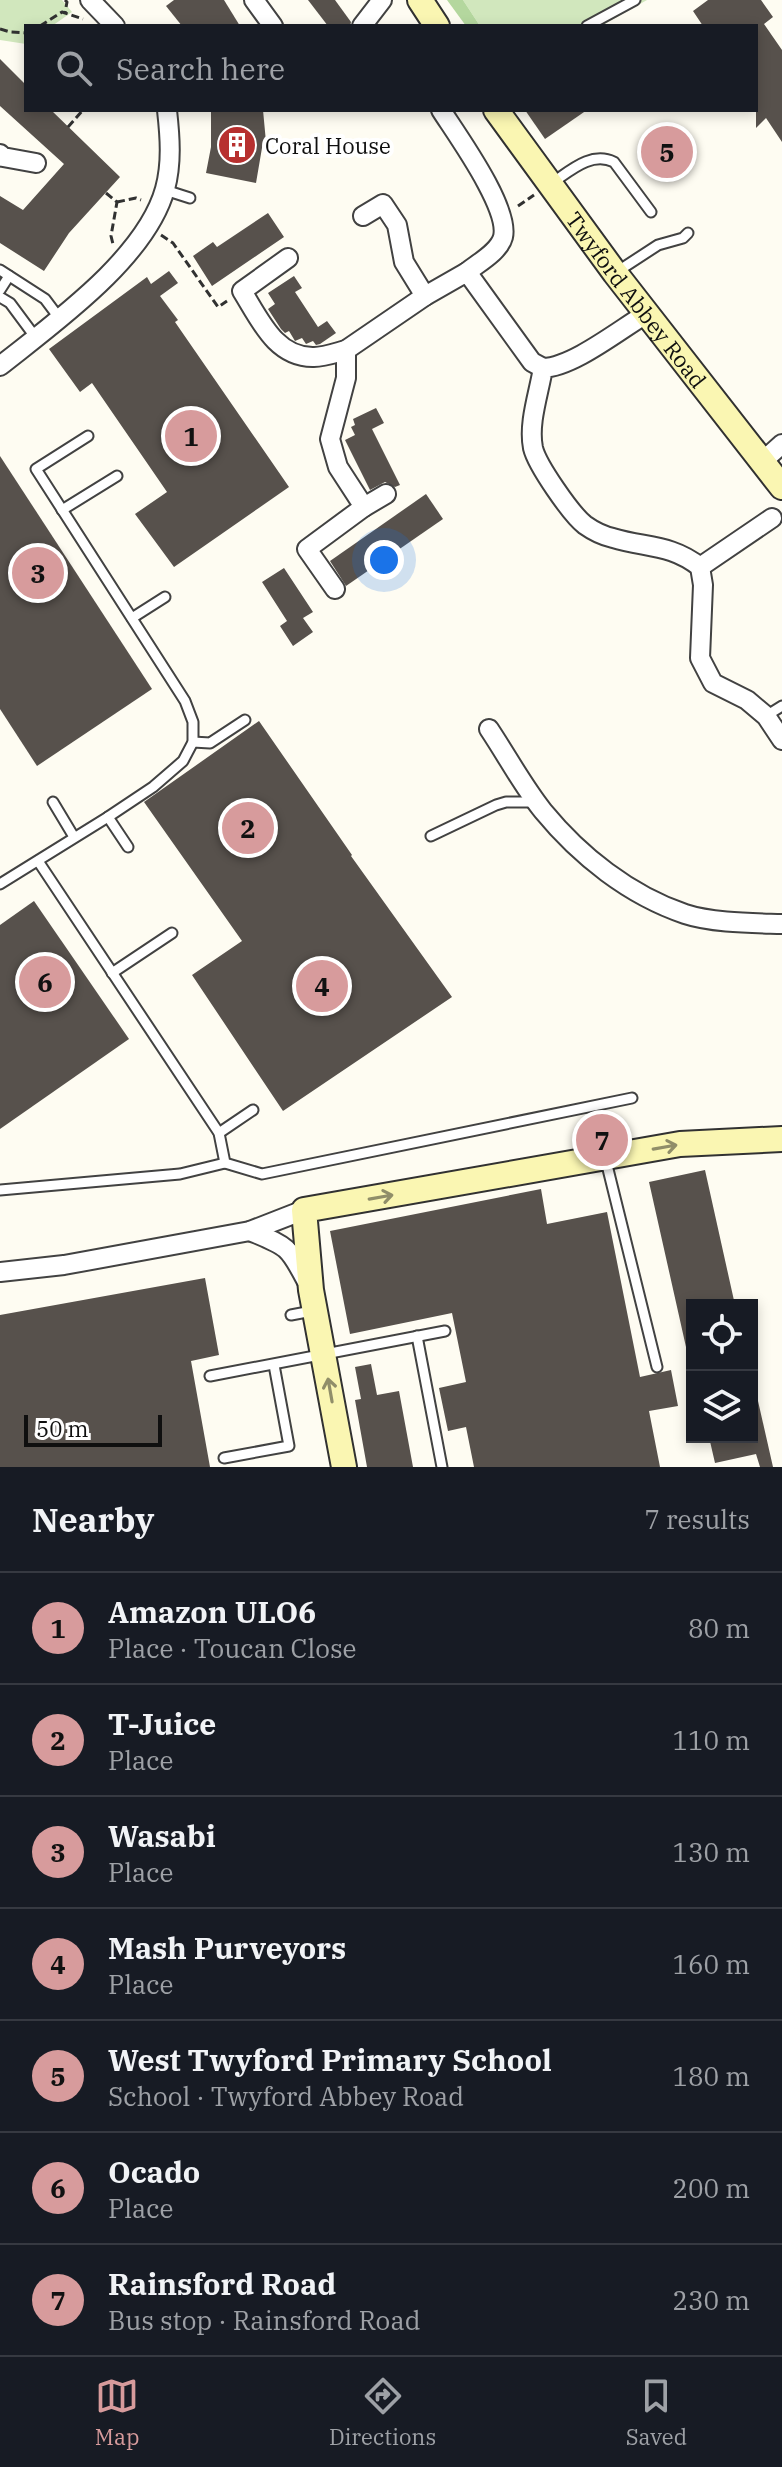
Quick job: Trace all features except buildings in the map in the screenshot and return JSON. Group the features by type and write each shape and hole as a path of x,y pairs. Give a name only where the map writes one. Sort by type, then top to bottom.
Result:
{"street":[{"path":"90,0 113,24"},
{"path":"254,0 272,24"},
{"path":"364,24 382,0"},
{"path":"420,0 436,24"},
{"path":"0,366 60,319 133,249 148,227 165,190 171,146 167,112"},
{"path":"288,258 235,296 291,355 316,357 346,350 425,296 467,272 492,252 503,237 501,218 482,172 442,112"},
{"name":"Twyford Abbey Road","path":"497,112 646,314 782,487"},
{"path":"0,154 36,163"},
{"path":"363,216 383,204 397,225 404,262 425,296"},
{"path":"467,272 532,362 543,368 554,368 568,362 646,314"},
{"path":"346,350 346,378 330,439 338,467 364,507"},
{"path":"543,368 533,420 533,447 540,465 584,524 610,538 670,549 700,567 703,585 700,658 713,683 774,711 782,740"},
{"path":"763,461 782,444"},
{"path":"335,589 307,549 386,494"},
{"path":"700,567 772,518"},
{"path":"489,729 537,802 581,853 630,888 686,914 746,923 782,924"},
{"path":"0,1272 64,1265 250,1231 304,1210 680,1144 782,1139"},
{"path":"304,1210 306,1305"},
{"path":"250,1231 292,1252 323,1355 344,1467"}],"lane":[{"path":"591,24 635,0"},
{"path":"549,185 591,159 605,158 614,162 651,212"},
{"path":"165,190 190,198"},
{"path":"615,273 658,245 683,238 688,233"},
{"path":"0,290 4,273 45,299 60,319"},
{"path":"0,297 10,303 36,338"},
{"path":"0,884 153,787 183,761 193,742 193,722 185,701 36,469 88,436"},
{"path":"62,510 117,476"},
{"path":"132,618 165,597"},
{"path":"193,742 210,743 245,720"},
{"path":"53,802 74,837"},
{"path":"431,836 496,805 537,802"},
{"path":"108,817 128,847"},
{"path":"38,861 219,1133 225,1163"},
{"path":"112,973 172,933"},
{"path":"0,1190 180,1174 225,1163 262,1174 632,1098"},
{"path":"219,1133 253,1110"},
{"path":"605,1157 657,1367"},
{"path":"210,1376 445,1331"},
{"path":"417,1336 442,1467"},
{"path":"224,1458 289,1446 274,1365"}],"path":[{"path":"65,0 65,13"},
{"path":"43,24 62,12 86,20"},
{"path":"0,29 24,33"},
{"path":"68,127 81,112"},
{"path":"501,218 549,185"},
{"path":"106,193 117,202"},
{"path":"117,202 127,200"},
{"path":"117,202 111,236 118,264"},
{"path":"148,227 173,243 218,307 235,296"}],"green space":[{"path":"0,0 62,0 72,12 55,24 24,24 24,44 0,40"},
{"path":"447,0 463,0 479,24 465,24"},
{"path":"463,0 647,0 605,24 479,24"}],"place":[{"name":"Coral House","path":"237,145"},
{"name":"West Twyford Primary School","path":"667,152"},
{"name":"Amazon ULO6","path":"191,436"},
{"name":"Wasabi","path":"38,573"},
{"name":"T-Juice","path":"248,828"},
{"name":"Ocado","path":"45,982"},
{"name":"Mash Purveyors","path":"322,986"},
{"name":"Rainsford Road","path":"602,1140"}]}
